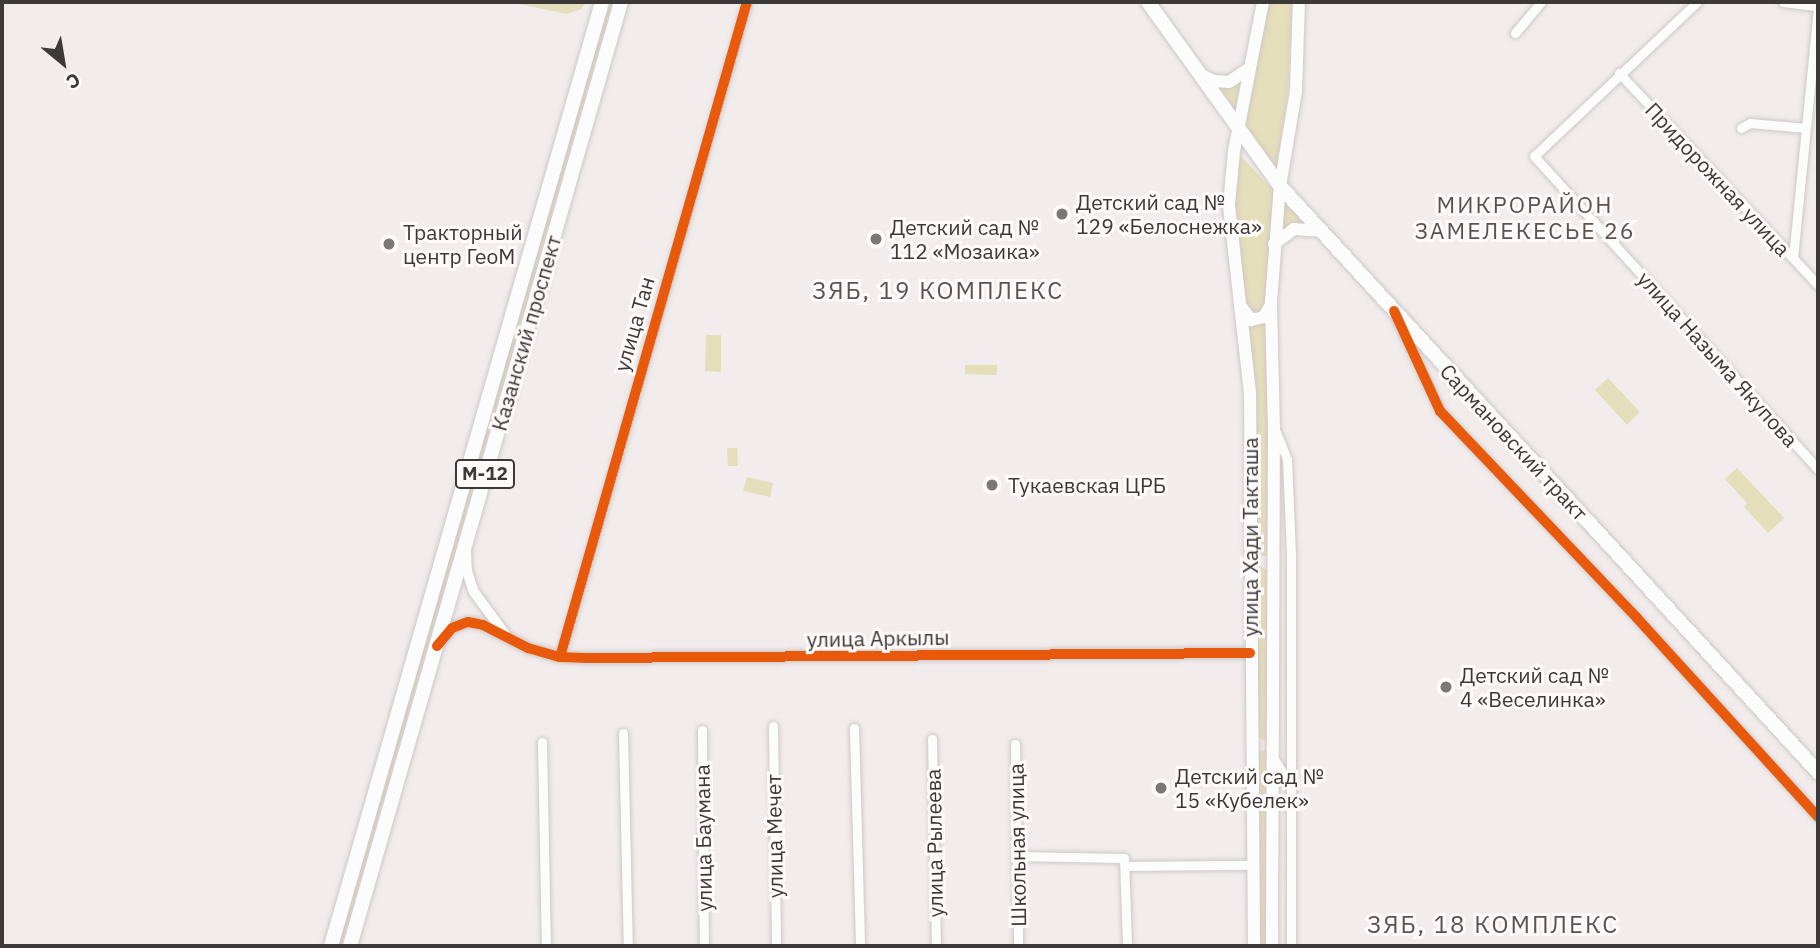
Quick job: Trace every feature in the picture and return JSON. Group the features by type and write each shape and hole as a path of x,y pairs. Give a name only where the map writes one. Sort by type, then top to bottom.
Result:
{"main road":[{"name":"Казанский проспект","path":"331,946 602,2"},
{"name":"Казанский проспект","path":"350,946 621,2"},
{"name":"Сармановский тракт","path":"1148,2 1280,186 1818,772"},
{"name":"улица Хади Такташа","path":"1254,946 1250,393 1229,205 1238,130 1263,2"},
{"name":"улица Хади Такташа","path":"1272,946 1274,429 1271,302 1280,186 1296,91 1299,2"},
{"path":"1199,73 1214,81 1229,82 1250,68"},
{"path":"1274,244 1293,229 1321,231"},
{"path":"1240,305 1247,316 1258,320 1264,317 1271,302"},
{"path":"1250,569 1263,562 1274,574"},
{"path":"1251,738 1263,746 1274,738"}],"street":[{"name":"улица Тан","path":"560,657 747,2"},
{"path":"1515,33 1541,2"},
{"path":"1619,73 1697,2"},
{"path":"1783,2 1818,7 1793,258"},
{"name":"улица Назыма Якупова","path":"1619,73 1534,156 1818,469"},
{"name":"Придорожная улица","path":"1619,73 1818,285"},
{"path":"1741,128 1750,123 1806,128"},
{"path":"1394,311 1440,411 1637,618 1818,817"},
{"path":"1274,429 1287,459 1292,946"},
{"path":"465,542 467,571 474,592 509,639"},
{"path":"1274,617 1290,594"},
{"name":"улица Аркылы","path":"437,646 452,628 468,622 483,625 509,639 560,657 1250,653"},
{"name":"улица Мечет","path":"773,726 776,946"},
{"path":"854,728 860,946"},
{"name":"улица Баумана","path":"702,730 704,946"},
{"path":"622,733 628,946"},
{"name":"улица Рылеева","path":"932,739 936,946"},
{"path":"542,742 546,946"},
{"name":"Школьная улица","path":"1015,744 1018,946"},
{"path":"1274,759 1290,785"},
{"path":"1016,856 1252,865"},
{"path":"1125,862 1126,946"}],"shaded area":[{"path":"510,2 587,2 581,9 567,14"},
{"path":"607,2 612,2 341,946 336,946"},
{"path":"1267,2 1292,2 1288,93 1276,171 1244,125"},
{"path":"1245,77 1238,114 1218,85"},
{"path":"1238,153 1274,191 1266,303 1259,313 1250,311 1245,299 1234,191"},
{"path":"1282,200 1305,224 1280,232"},
{"path":"1267,322 1269,556 1257,556 1250,323"},
{"path":"706,335 721,335 721,372 705,371"},
{"path":"965,365 997,365 997,375 965,374"},
{"path":"1608,378 1640,412 1627,425 1595,390"},
{"path":"727,448 737,448 738,466 728,466"},
{"path":"1737,468 1784,518 1768,533 1744,507 1747,503 1725,479"},
{"path":"747,477 773,483 770,497 743,491"},
{"path":"1261,567 1268,570 1267,740 1264,741 1257,736 1257,570"},
{"path":"1257,748 1262,751 1269,748 1270,946 1259,946"}],"cycle path":[{"path":"560,657 747,2"},
{"path":"1394,311 1440,411 1637,618 1818,817"},
{"path":"437,646 452,628 468,622 483,625 528,648 560,657 1250,653"}],"place":[{"name":"Детский сад № 129 «Белоснежка»","path":"1062,214"},
{"name":"Детский сад № 112 «Мозаика»","path":"876,239"},
{"name":"Тракторный центр ГеоМ","path":"389,244"},
{"name":"Тукаевская ЦРБ","path":"992,485"},
{"name":"Детский сад № 4 «Веселинка»","path":"1446,687"},
{"name":"Детский сад № 15 «Кубелек»","path":"1161,788"}],"district":[{"name":"МИКРОРАЙОН ЗАМЕЛЕКЕСЬЕ 26","path":"1525,217"},
{"name":"ЗЯБ, 19 КОМПЛЕКС","path":"938,291"},
{"name":"ЗЯБ, 18 КОМПЛЕКС","path":"1493,925"}]}
